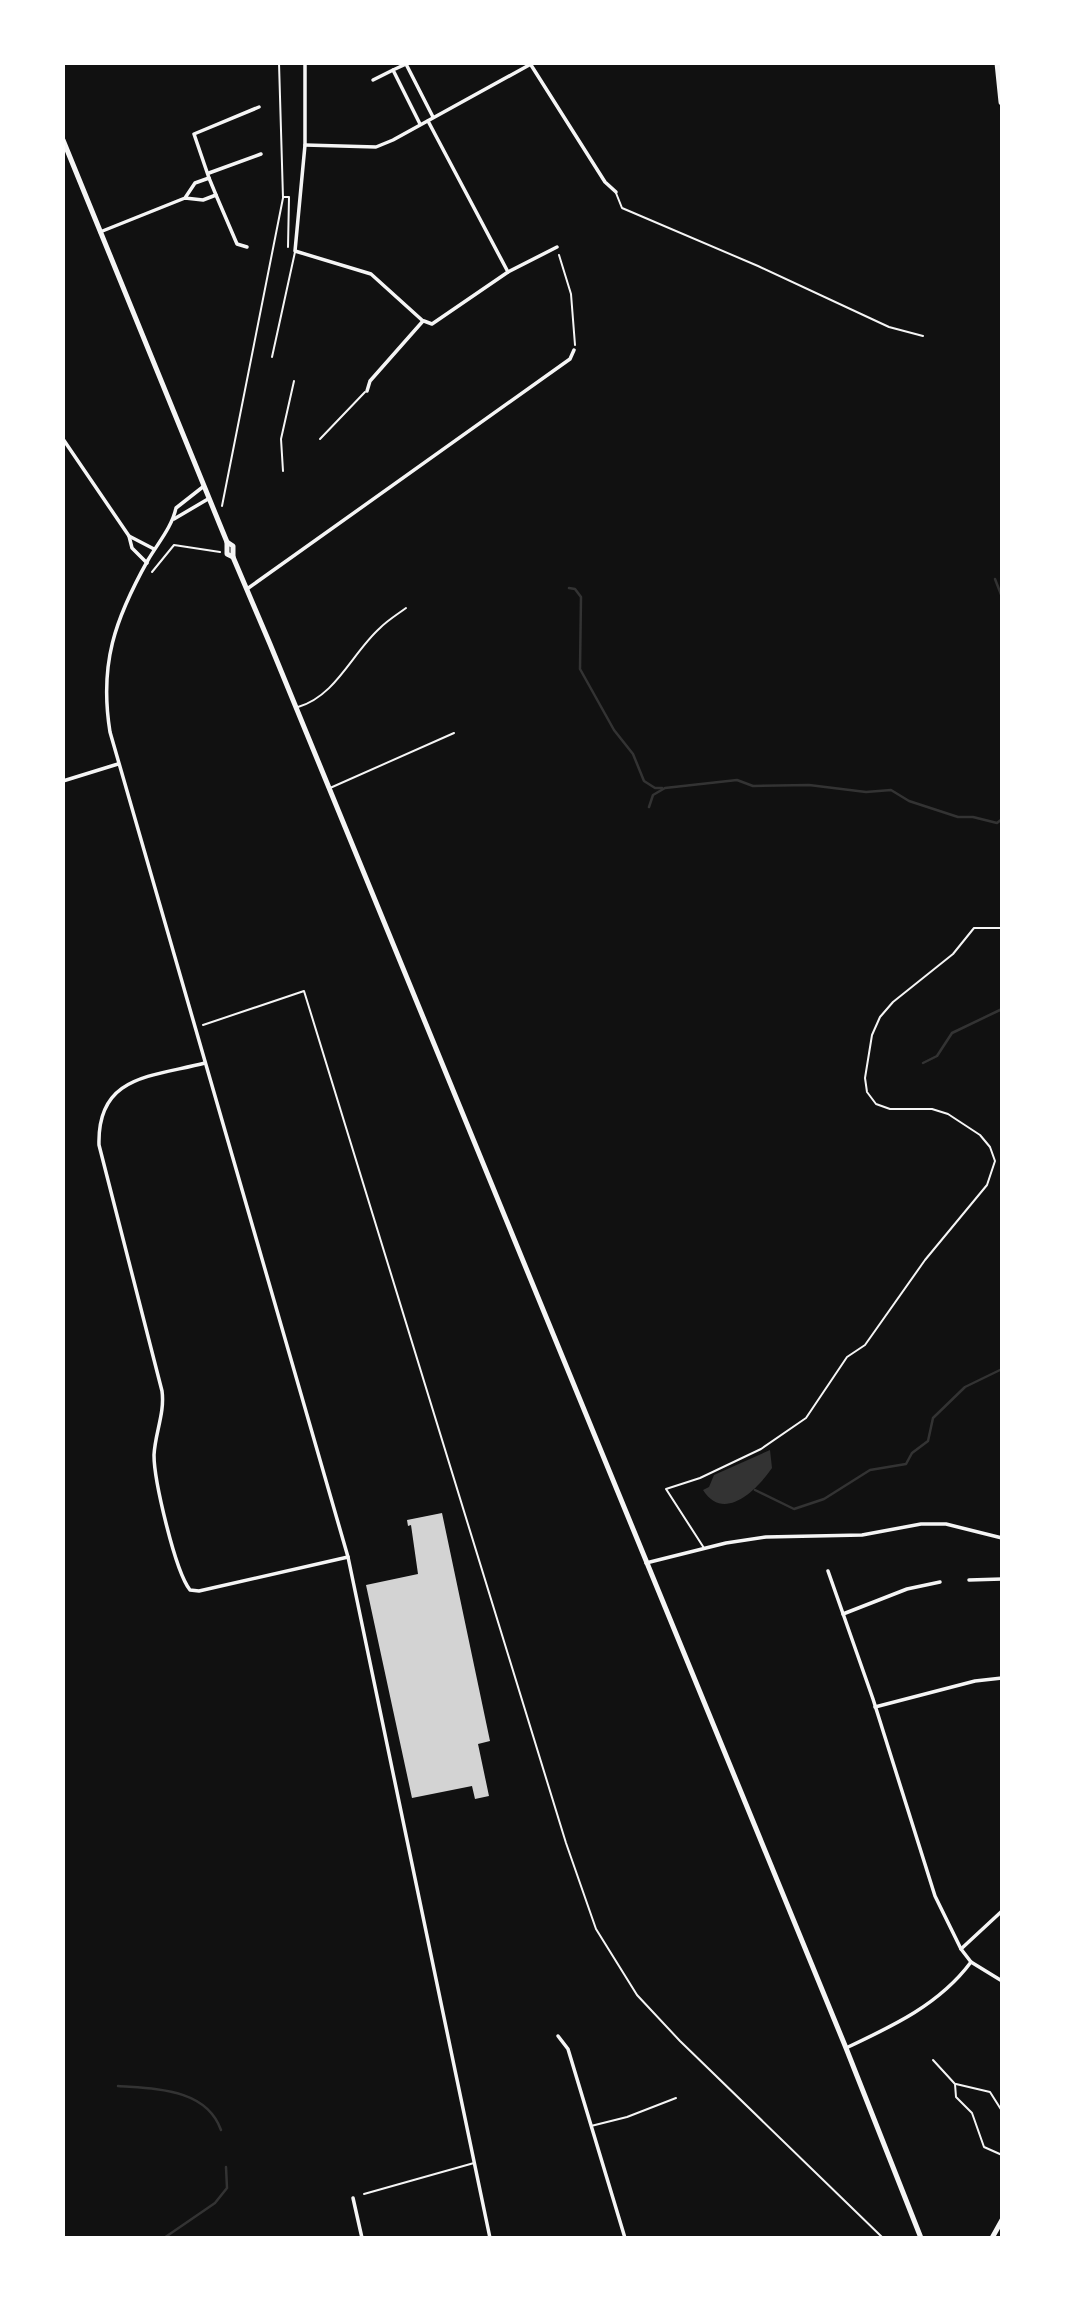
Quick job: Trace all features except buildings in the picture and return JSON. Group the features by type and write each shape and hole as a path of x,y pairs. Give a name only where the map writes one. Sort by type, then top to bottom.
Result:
{"highway":[{"path":"998,63 1002,102"}],"main road":[{"path":"63,140 227,542 227,554 233,557 247,589 846,2048 921,2238"},
{"path":"992,2238 1002,2220"}],"street":[{"path":"305,63 305,145 295,251 372,274 423,321 432,324 509,272 557,247"},
{"path":"373,80 408,64 433,117"},
{"path":"305,145 376,146 428,121 531,64 605,182 616,192"},
{"path":"394,70 421,124"},
{"path":"247,247 237,244 194,134 259,107"},
{"path":"428,121 509,272"},
{"path":"185,198 195,183 261,154"},
{"path":"100,232 185,198 203,200 216,195"},
{"path":"367,391 370,381 423,321"},
{"path":"247,589 570,359 574,349"},
{"path":"63,439 129,536 130,544 147,563"},
{"path":"204,486 176,508 174,519 154,549 115,630 107,663 106,705 118,764 348,1557 490,2238"},
{"path":"174,519 209,499"},
{"path":"129,536 154,549"},
{"path":"63,781 118,764"},
{"path":"205,1062 131,1082 117,1090 98,1124 99,1145 162,1391 163,1410 155,1464 178,1569 190,1590 230,1584 348,1557"},
{"path":"646,1563 704,1548 766,1537 862,1535 921,1524 946,1524 1002,1538"},
{"path":"828,1571 876,1707 920,1856 952,1936 971,1962 1002,1980"},
{"path":"969,1580 1002,1579"},
{"path":"843,1615 907,1589 940,1582"},
{"path":"876,1707 975,1681 1002,1678"},
{"path":"961,1949 1002,1911"},
{"path":"846,2048 904,2022 952,1985 971,1962"},
{"path":"558,2036 568,2049 625,2238"},
{"path":"353,2198 362,2238"}],"lane":[{"path":"616,192 622,208 758,266 890,327 923,336"},
{"path":"272,357 295,251"},
{"path":"320,439 367,391"},
{"path":"295,708 308,704 332,685 379,628 406,608"},
{"path":"329,788 454,733"},
{"path":"704,1548 666,1489 700,1478 785,1435 806,1418 846,1357 865,1345 925,1260 987,1185 995,1161 990,1147 981,1135 948,1114 932,1110 890,1109 876,1104 867,1092 864,1078 872,1035 880,1017 893,1002 953,954 974,928 1002,929"},
{"path":"590,2126 627,2117 676,2098"},
{"path":"364,2194 475,2162"}],"path":[{"path":"222,506 284,198 279,63"},
{"path":"284,198 289,197 288,249 295,251"},
{"path":"557,247 571,294 577,336 574,349"},
{"path":"283,471 281,439 294,381"},
{"path":"152,572 174,545 222,552"},
{"path":"203,1025 304,991 566,1843 596,1929 616,1965 657,2017 883,2238"},
{"path":"933,2060 955,2084 990,2092 1002,2111"},
{"path":"955,2084 956,2097 972,2113 981,2143 990,2152 1002,2155"}],"shaded area":[{"path":"770,1450 772,1468 758,1485 740,1500 721,1504 711,1499 703,1490 709,1487 714,1475"}],"waterway":[{"path":"995,579 1002,597"},
{"path":"569,588 575,589 581,597 580,669 614,730 633,754 644,781 655,788 662,788"},
{"path":"649,807 653,795 665,788 737,780 753,786 809,785 866,792 891,790 909,801 958,817 973,817 997,823 1002,819"},
{"path":"923,1063 937,1056 952,1033 1002,1009"},
{"path":"755,1490 794,1509 824,1499 870,1470 906,1464 912,1453 928,1441 933,1418 965,1387 1002,1369"},
{"path":"118,2086 163,2090 192,2098 214,2116 221,2130"},
{"path":"164,2238 215,2203 227,2188 226,2167"}]}
